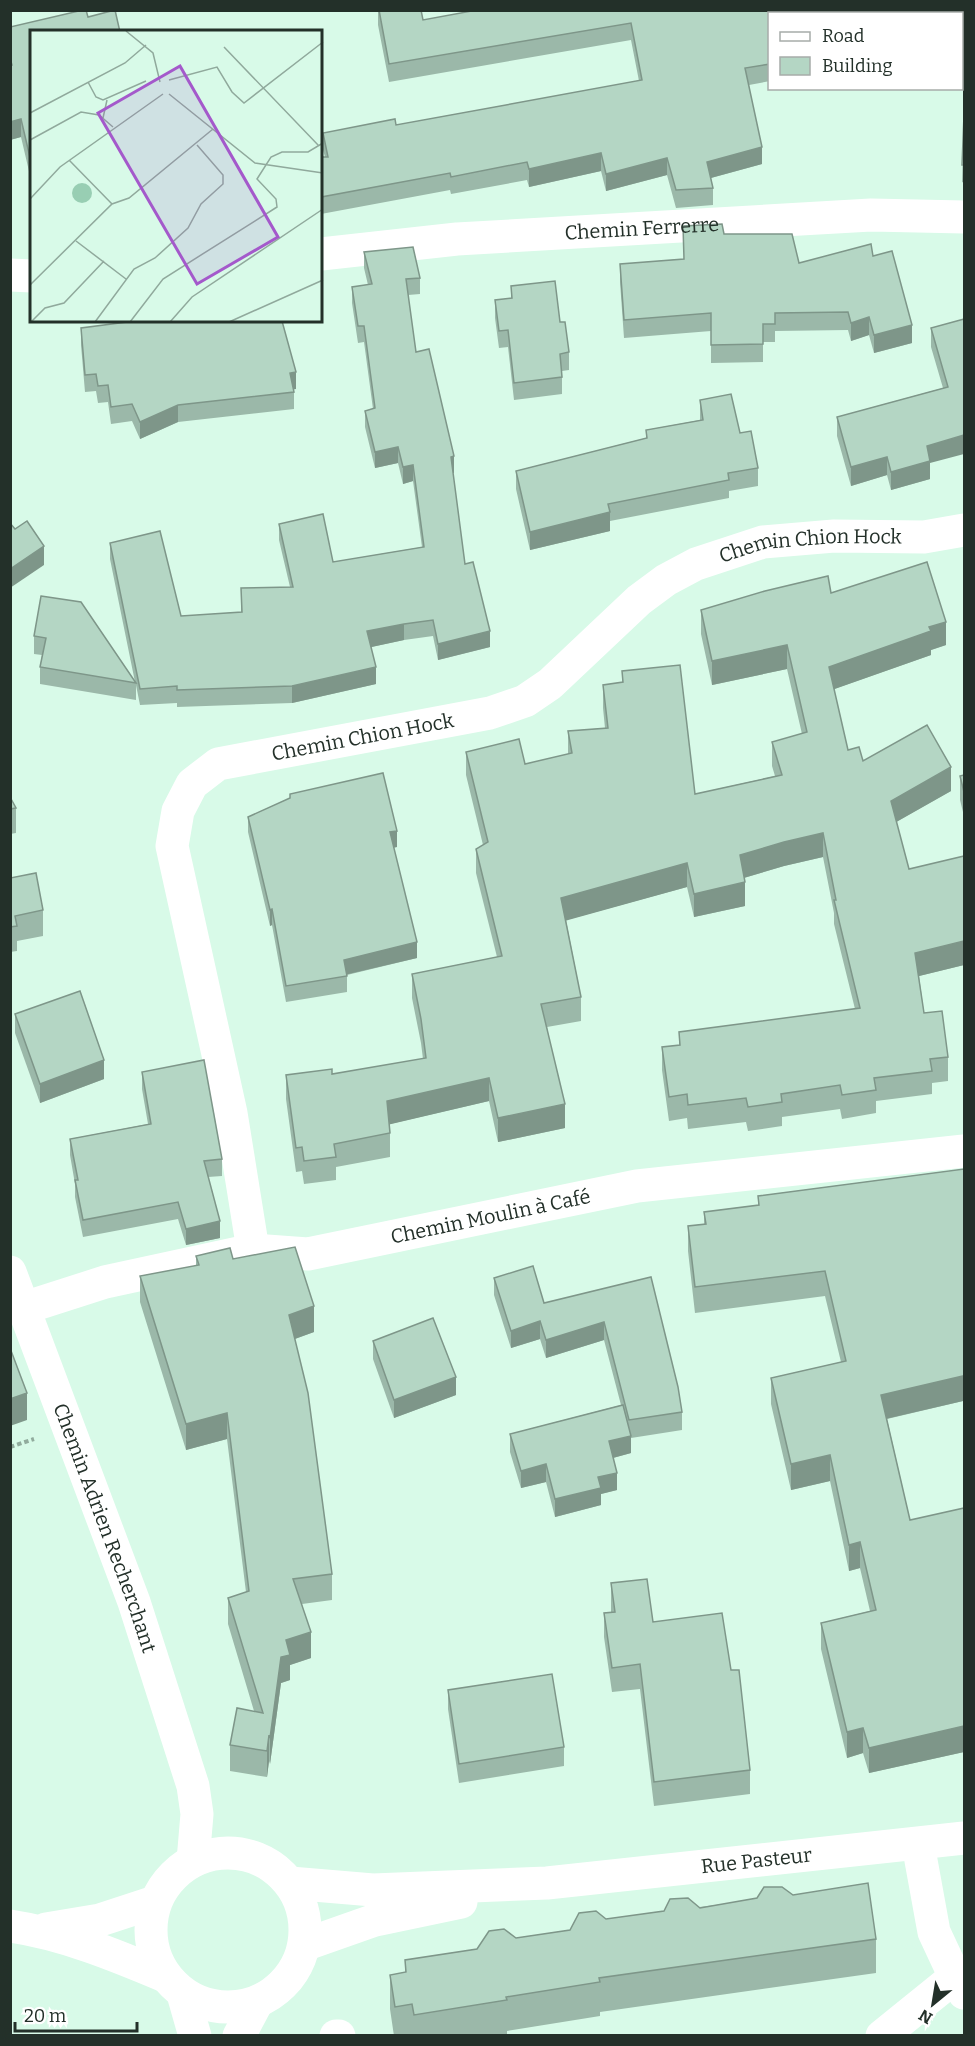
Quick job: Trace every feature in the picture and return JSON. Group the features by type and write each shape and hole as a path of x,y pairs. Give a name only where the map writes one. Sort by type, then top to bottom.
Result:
{"street":[{"name":"Chemin Ferrerre","path":"322,254 457,239 860,215 964,217"},
{"path":"10,275 30,276"},
{"name":"Chemin Chion Hock","path":"253,1250 231,1113 172,846 178,811 192,784 218,764 490,713 525,701 550,684 639,600 666,580 696,564 763,542 834,536 924,537 964,530"},
{"name":"Chemin Moulin à Café","path":"24,1308 105,1282 253,1250 308,1254 637,1186 964,1151"},
{"name":"Chemin Adrien Recherchant","path":"10,1272 134,1602 193,1786 197,1814 193,1861"},
{"name":"Chemin Adrien Recherchant","path":"193,1786 240,1854"},
{"name":"Rue Pasteur","path":"290,1883 373,1890 547,1883 964,1838"},
{"path":"882,2036 960,1985 934,1932 918,1844"},
{"path":"24,1928 102,1950 174,1985 206,2005 232,2007 257,2002 279,1989 295,1969 304,1945 305,1923 301,1903 290,1883 265,1862 230,1852 210,1854 193,1861 164,1885 155,1902 150,1927 153,1953 174,1985 195,2036"},
{"name":"Rue Pasteur","path":"304,1945 375,1920 547,1883"},
{"path":"24,1928 100,1920 155,1902"},
{"path":"239,2036 257,2002"}],"building":[{"path":"83,10 86,10 88,17 115,10 120,30 30,30 30,157 21,119 10,122 10,66 12,65 10,27"},
{"path":"379,10 421,10 423,20 477,10 787,10 787,12 768,12 768,64 745,68 762,147 707,162 713,188 676,190 667,158 606,174 601,153 529,169 527,162 451,177 450,173 322,197 322,157 328,157 323,133 395,119 396,125 642,80 631,23 389,64"},
{"path":"834,10 964,10 964,58 963,12 834,12"},
{"path":"964,115 964,165 962,165"},
{"path":"722,224 724,234 792,234 799,263 871,244 873,256 892,251 912,325 874,335 869,317 851,323 848,312 775,313 775,324 763,324 763,344 711,345 711,313 624,320 620,264 684,259 683,226"},
{"path":"413,247 420,278 406,279 416,352 429,349 454,456 451,457 465,564 473,562 490,631 438,644 433,620 367,631 376,667 292,686 177,690 177,686 140,689 110,543 160,531 181,616 242,612 241,588 293,587 279,524 323,514 333,562 424,547 413,465 403,467 398,447 375,452 365,411 375,408 364,326 358,326 352,287 372,284 364,252"},
{"path":"555,281 560,322 565,322 569,352 560,354 562,377 514,383 508,330 499,331 495,300 512,298 511,286"},
{"path":"964,319 964,435 927,446 930,461 891,472 887,457 851,467 837,417 948,387 931,328"},
{"path":"127,322 282,322 296,372 290,373 294,392 178,405 140,422 132,404 111,407 108,385 98,386 96,374 85,375 81,328"},
{"path":"731,394 740,433 751,431 758,468 728,473 729,480 608,504 610,512 530,532 516,471 647,438 646,430 703,420 700,400"},
{"path":"27,521 44,546 10,569 10,523 15,529"},
{"path":"927,562 946,622 929,627 931,631 829,667 848,750 859,747 863,761 927,725 951,767 891,801 909,869 964,856 964,941 915,953 924,1013 942,1011 948,1057 930,1059 932,1071 874,1078 876,1090 842,1095 840,1085 781,1094 782,1102 748,1107 746,1098 688,1105 687,1094 669,1097 662,1047 680,1045 679,1032 860,1008 834,900 836,900 823,833 740,855 745,882 694,894 687,863 561,898 581,997 541,1004 565,1104 498,1118 489,1078 387,1101 390,1133 334,1144 336,1157 304,1161 302,1147 296,1148 286,1075 332,1069 332,1074 426,1058 412,974 502,956 476,849 488,842 466,752 519,739 525,764 572,753 568,731 608,728 603,685 623,682 622,671 680,665 695,794 782,775 772,742 807,732 787,645 712,661 701,610 765,591 828,576 831,593"},
{"path":"41,596 81,602 136,683 40,667 46,638 34,636"},
{"path":"383,773 397,831 390,832 417,942 344,960 347,976 286,986 272,909 270,910 248,817 290,798 290,794"},
{"path":"964,775 964,792 960,776"},
{"path":"10,797 16,808 10,809"},
{"path":"36,873 43,910 15,916 17,926 10,927 10,878"},
{"path":"80,991 104,1060 40,1084 15,1014"},
{"path":"204,1060 222,1159 204,1161 220,1221 186,1229 178,1202 83,1220 70,1139 151,1124 142,1072"},
{"path":"964,1169 964,1383 963,1376 881,1395 910,1520 964,1508 964,1726 869,1748 863,1728 847,1732 821,1623 876,1610 860,1542 849,1545 830,1455 791,1464 771,1378 846,1361 825,1271 695,1287 688,1226 706,1224 704,1212 759,1205 758,1196"},
{"path":"295,1247 314,1306 289,1315 308,1393 332,1574 293,1579 311,1632 286,1640 290,1655 281,1657 267,1751 230,1745 237,1708 263,1713 228,1598 249,1591 227,1413 186,1424 140,1276 199,1265 196,1256 230,1248 233,1259"},
{"path":"533,1266 544,1303 651,1277 682,1412 629,1420 604,1322 546,1340 540,1321 511,1331 494,1278"},
{"path":"433,1318 456,1377 394,1400 373,1341"},
{"path":"10,1348 27,1393 10,1399"},
{"path":"623,1405 631,1436 609,1441 617,1473 598,1477 601,1488 555,1499 546,1464 521,1471 510,1434"},
{"path":"647,1579 653,1622 722,1613 731,1670 739,1670 750,1770 654,1782 640,1664 612,1668 604,1613 615,1612 611,1583"},
{"path":"552,1674 564,1747 459,1764 448,1690"},
{"path":"868,1883 876,1939 599,1978 600,1982 414,2015 412,2004 395,2007 390,1975 406,1972 405,1960 477,1949 489,1931 504,1929 516,1938 570,1930 579,1913 596,1911 606,1919 664,1911 670,1899 688,1898 700,1908 757,1898 764,1887 782,1887 793,1895"}]}
